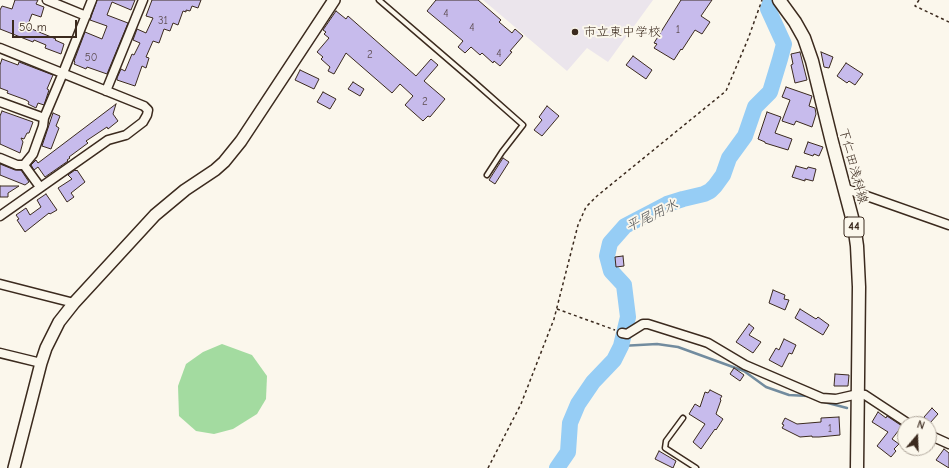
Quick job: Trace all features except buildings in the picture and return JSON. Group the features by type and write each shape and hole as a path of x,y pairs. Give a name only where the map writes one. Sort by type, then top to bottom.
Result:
{"main road":[{"name":"下仁田浅科線","path":"782,1 804,38 812,61 854,225 859,263 857,468"}],"street":[{"path":"47,0 86,16"},
{"path":"24,165 33,154 43,126 44,118 92,0"},
{"path":"106,91 143,0"},
{"path":"14,468 41,363 52,334 63,316 155,215 185,190 215,170 224,162 241,141 334,0"},
{"path":"0,48 144,106 148,110 143,122 126,135 108,140 0,216"},
{"path":"0,102 44,118"},
{"path":"0,158 17,165 24,165"},
{"path":"24,165 40,187"},
{"path":"844,188 949,225"},
{"path":"0,284 74,303"},
{"path":"624,333 643,324 648,324 708,343 745,365 822,398 836,399 858,394 865,395 897,416"},
{"path":"0,353 41,363"},
{"path":"937,439 949,444"}],"lane":[{"path":"379,0 523,125 502,152 487,175"},
{"path":"683,418 666,441 665,448 696,468"}],"path":[{"path":"488,468 521,404 557,309 578,225 586,207 597,196 726,91 748,39 762,0"},
{"path":"919,0 915,6 949,22"},
{"path":"557,309 624,333"}],"shaded area":[{"name":"市立東中学校","path":"483,0 653,0 608,62 587,48 567,71"}],"green space":[{"path":"222,344 252,355 267,376 266,399 257,414 233,429 214,434 196,431 179,416 178,386 186,364 203,352"}],"waterway":[{"name":"平尾用水","path":"557,468 568,452 570,423 578,404 593,382 614,360 621,346 628,317 624,285 611,271 607,256 610,243 625,226 667,204 710,191 723,175 729,158 745,136 755,107 770,92 780,59 784,44 768,9 771,1"},
{"path":"621,346 657,344 678,347 744,371 766,387 789,395 808,396"},
{"path":"824,402 847,408"}],"place":[{"name":"市立東中学校","path":"575,32"}]}
